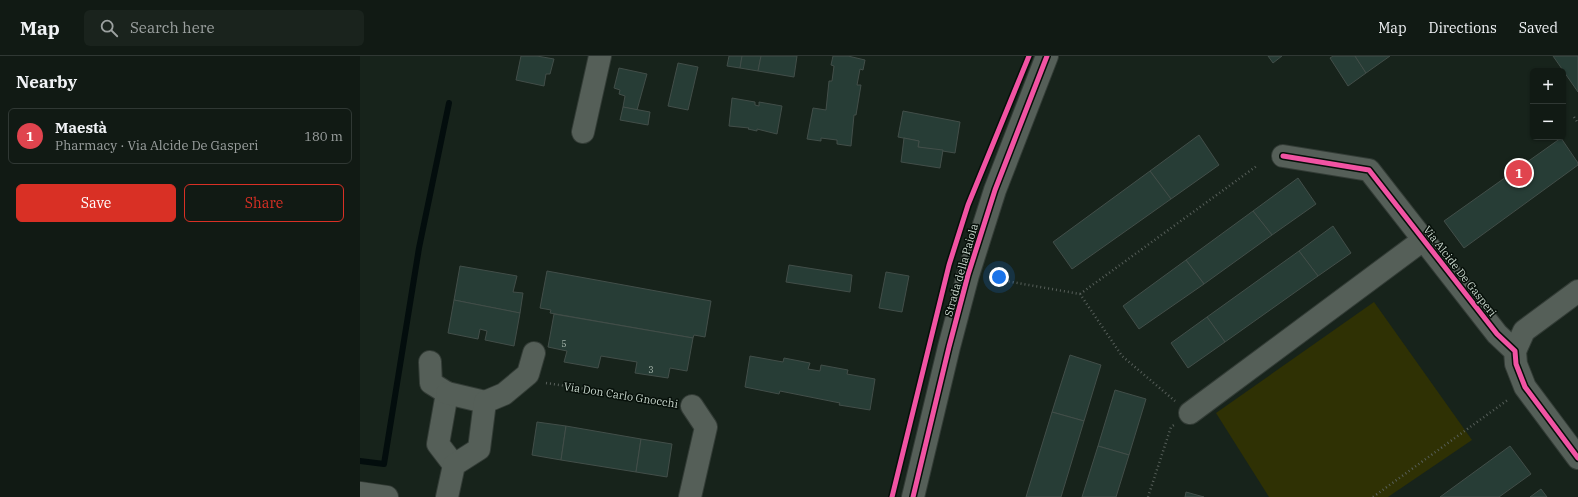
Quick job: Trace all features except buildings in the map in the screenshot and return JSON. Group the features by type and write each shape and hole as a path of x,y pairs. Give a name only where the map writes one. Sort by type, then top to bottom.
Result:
{"street":[{"path":"583,132 600,56"},
{"name":"Strada della Paiola","path":"913,496 968,275 995,190 1047,56"},
{"name":"Via Alcide De Gasperi","path":"1283,156 1369,170 1497,334 1515,351"},
{"name":"Via Alcide De Gasperi","path":"1190,413 1423,240"},
{"path":"1578,291 1524,331 1515,351 1516,364 1525,387 1578,458"},
{"path":"430,362 431,383 447,393 485,402 504,394 528,374 534,353"},
{"path":"447,393 438,444 454,465"},
{"path":"447,497 454,465 479,449 485,402"},
{"name":"Via Don Carlo Gnocchi","path":"690,497 706,427 692,406"},
{"path":"360,493 387,497"}],"path":[{"path":"1574,117 1578,123"},
{"path":"968,275 1080,294 1258,165"},
{"path":"1080,294 1122,356 1190,413"},
{"path":"1373,497 1525,387"}],"shaded area":[{"path":"1374,302 1472,440 1388,497 1269,497 1216,413"}],"waterway":[{"path":"360,461 384,464 419,248 449,103"}],"cycle path":[{"path":"892,497 949,265 968,205 1029,56"},
{"path":"913,497 968,275 995,190 1047,56"},
{"path":"1283,156 1369,170 1497,334 1515,351 1516,364 1525,387 1578,458"}],"place":[{"name":"Maestà","path":"1519,173"}]}
